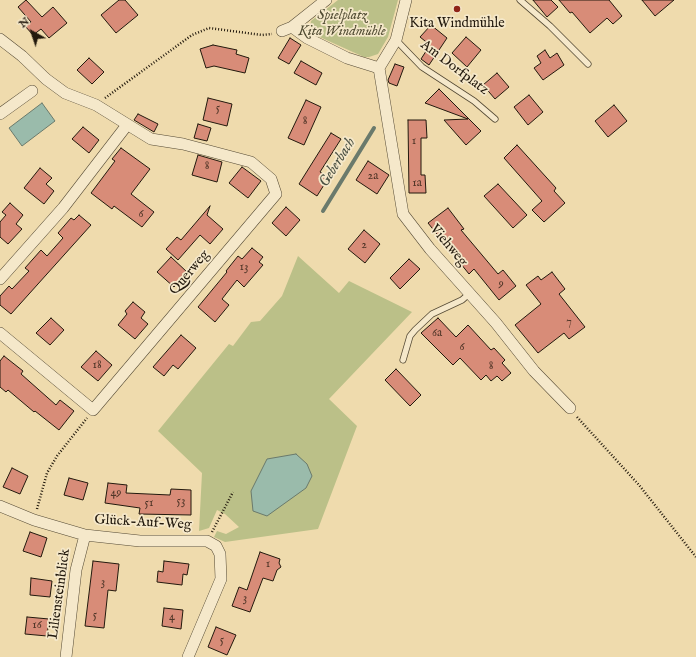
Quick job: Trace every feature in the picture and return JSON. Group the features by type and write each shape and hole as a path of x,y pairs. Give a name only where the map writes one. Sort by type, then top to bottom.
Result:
{"street":[{"path":"326,0 287,29 347,58 380,68 396,40 406,0"},
{"name":"Querweg","path":"0,39 22,56 46,79 65,93 96,105 151,139 183,144 252,162 271,179 276,194 94,410"},
{"name":"Viehweg","path":"380,68 403,214 430,249 496,323 534,371 570,408"},
{"path":"0,114 32,92"},
{"path":"0,279 63,208 127,125"},
{"path":"0,333 94,410"},
{"name":"Glück-Auf-Weg","path":"0,506 34,520 85,535 140,541 212,544"},
{"name":"Liliensteinblick","path":"66,657 76,570 85,535"},
{"path":"188,657 221,579 220,554 212,544"}],"lane":[{"path":"520,0 550,26 588,64"},
{"name":"Am Dorfplatz","path":"396,40 422,67 474,101 495,119"},
{"path":"403,360 410,336 415,330 432,314 462,300 470,294"}],"path":[{"path":"96,105 192,35 209,28 262,35 287,29"},
{"path":"570,408 639,485 696,557"},
{"path":"34,520 47,473 57,456 94,410"},
{"path":"212,544 232,492"}],"green space":[{"name":"Spielplatz Kita Windmühle","path":"338,0 398,0 388,37 378,54 364,57 313,34 310,28 311,21"},
{"path":"298,256 339,293 349,281 412,312 329,399 357,426 318,529 225,542 214,537 217,531 226,534 239,527 225,514 217,510 209,528 199,531 202,473 158,431 229,344 233,346 251,322 260,321 282,296"}],"shaded area":[{"path":"42,103 55,121 22,146 9,128"},
{"path":"296,454 307,464 312,476 306,488 267,516 253,511 251,491 267,459"}],"building":[{"path":"26,0 42,17 53,7 67,23 49,38 41,29 33,35 25,26 31,22 18,7"},
{"path":"119,0 125,0 138,15 116,33 101,15"},
{"path":"533,0 551,0 558,7 547,17"},
{"path":"559,0 609,0 622,16 613,24 607,18 590,33 572,12 570,13"},
{"path":"642,0 674,0 655,16"},
{"path":"431,25 447,38 429,65 421,59 430,45 420,37"},
{"path":"466,37 481,50 467,67 452,53"},
{"path":"290,38 301,45 289,64 278,58"},
{"path":"213,45 237,50 236,54 249,58 245,73 214,66 206,68 200,49"},
{"path":"545,50 550,58 557,53 564,65 543,80 534,68 541,63 537,56"},
{"path":"89,58 104,72 92,84 77,70"},
{"path":"301,61 322,73 316,85 294,73"},
{"path":"395,64 404,67 397,86 389,83 388,80"},
{"path":"497,73 509,87 495,99 483,85"},
{"path":"439,89 481,131 466,145 444,120 468,119 425,103"},
{"path":"529,95 543,112 528,125 514,107"},
{"path":"208,98 232,104 227,126 203,120"},
{"path":"306,100 321,107 304,145 288,138"},
{"path":"614,105 627,121 608,137 595,121"},
{"path":"138,114 158,124 154,132 134,120"},
{"path":"408,120 426,120 427,138 421,138 421,175 425,175 426,193 409,193"},
{"path":"198,124 211,128 207,141 194,138"},
{"path":"83,127 99,140 89,153 72,139"},
{"path":"331,133 341,139 320,172 329,177 317,196 299,184"},
{"path":"517,145 556,188 554,191 565,203 544,222 532,210 542,201 504,158"},
{"path":"121,148 150,169 131,194 154,212 142,227 114,206 112,209 91,193 115,161 112,159"},
{"path":"198,155 222,162 217,182 192,175"},
{"path":"368,161 389,175 377,194 356,180"},
{"path":"242,167 261,181 248,198 229,183"},
{"path":"40,168 52,178 46,184 54,191 44,204 24,188"},
{"path":"498,184 527,215 513,228 484,196"},
{"path":"10,203 23,215 16,224 22,229 8,244 0,237 0,222 6,215 2,212"},
{"path":"210,206 207,215 223,229 210,244 200,235 178,260 166,249 177,237 181,240"},
{"path":"286,207 300,220 286,236 272,223"},
{"path":"448,208 464,229 461,230 498,274 503,270 516,286 499,300 474,269 469,274 428,223"},
{"path":"79,215 91,225 11,314 0,305 0,296 9,286 12,289 29,271 25,268 41,250 47,256 63,238 58,233 71,218 74,220"},
{"path":"364,230 380,244 365,263 348,249"},
{"path":"252,248 263,257 259,262 263,265 244,287 237,280 222,299 229,305 215,322 198,307 227,272 226,271 238,256 242,259"},
{"path":"171,257 187,272 174,287 157,272"},
{"path":"409,259 420,269 400,289 390,278"},
{"path":"552,272 565,289 559,294 585,327 569,339 564,333 538,353 515,325 541,304 526,285 538,276 541,280"},
{"path":"133,302 145,312 141,318 148,324 135,339 118,325 127,314 125,311"},
{"path":"51,318 64,330 50,345 36,333"},
{"path":"438,318 456,337 468,325 491,350 494,348 505,360 502,363 511,373 502,381 497,376 491,381 486,375 481,380 460,358 453,365 421,333"},
{"path":"181,335 196,348 178,369 173,365 164,376 153,367"},
{"path":"96,351 112,365 98,381 81,367"},
{"path":"4,356 23,371 21,374 56,405 60,400 74,411 59,430 35,411 34,412 8,390 6,392 0,387 0,361"},
{"path":"396,369 421,395 410,406 385,380"},
{"path":"12,468 28,476 20,494 3,487"},
{"path":"69,478 88,483 83,500 64,495"},
{"path":"108,483 127,485 126,493 170,495 171,489 191,490 191,515 139,514 140,508 105,503"},
{"path":"30,532 47,538 41,557 23,551"},
{"path":"260,552 280,559 279,563 281,567 277,570 273,581 263,578 250,612 232,606 239,587 247,590"},
{"path":"93,561 119,564 116,591 108,590 104,628 85,626"},
{"path":"164,561 189,564 187,575 183,574 182,585 157,582 158,571 163,572"},
{"path":"31,578 52,581 50,597 30,595"},
{"path":"164,608 183,610 181,629 162,626"},
{"path":"27,617 49,619 47,636 25,634"},
{"path":"216,627 236,635 227,655 208,647"}],"waterway":[{"name":"Geberbach","path":"323,211 374,128"}],"place":[{"name":"Kita Windmühle","path":"457,9"}]}
